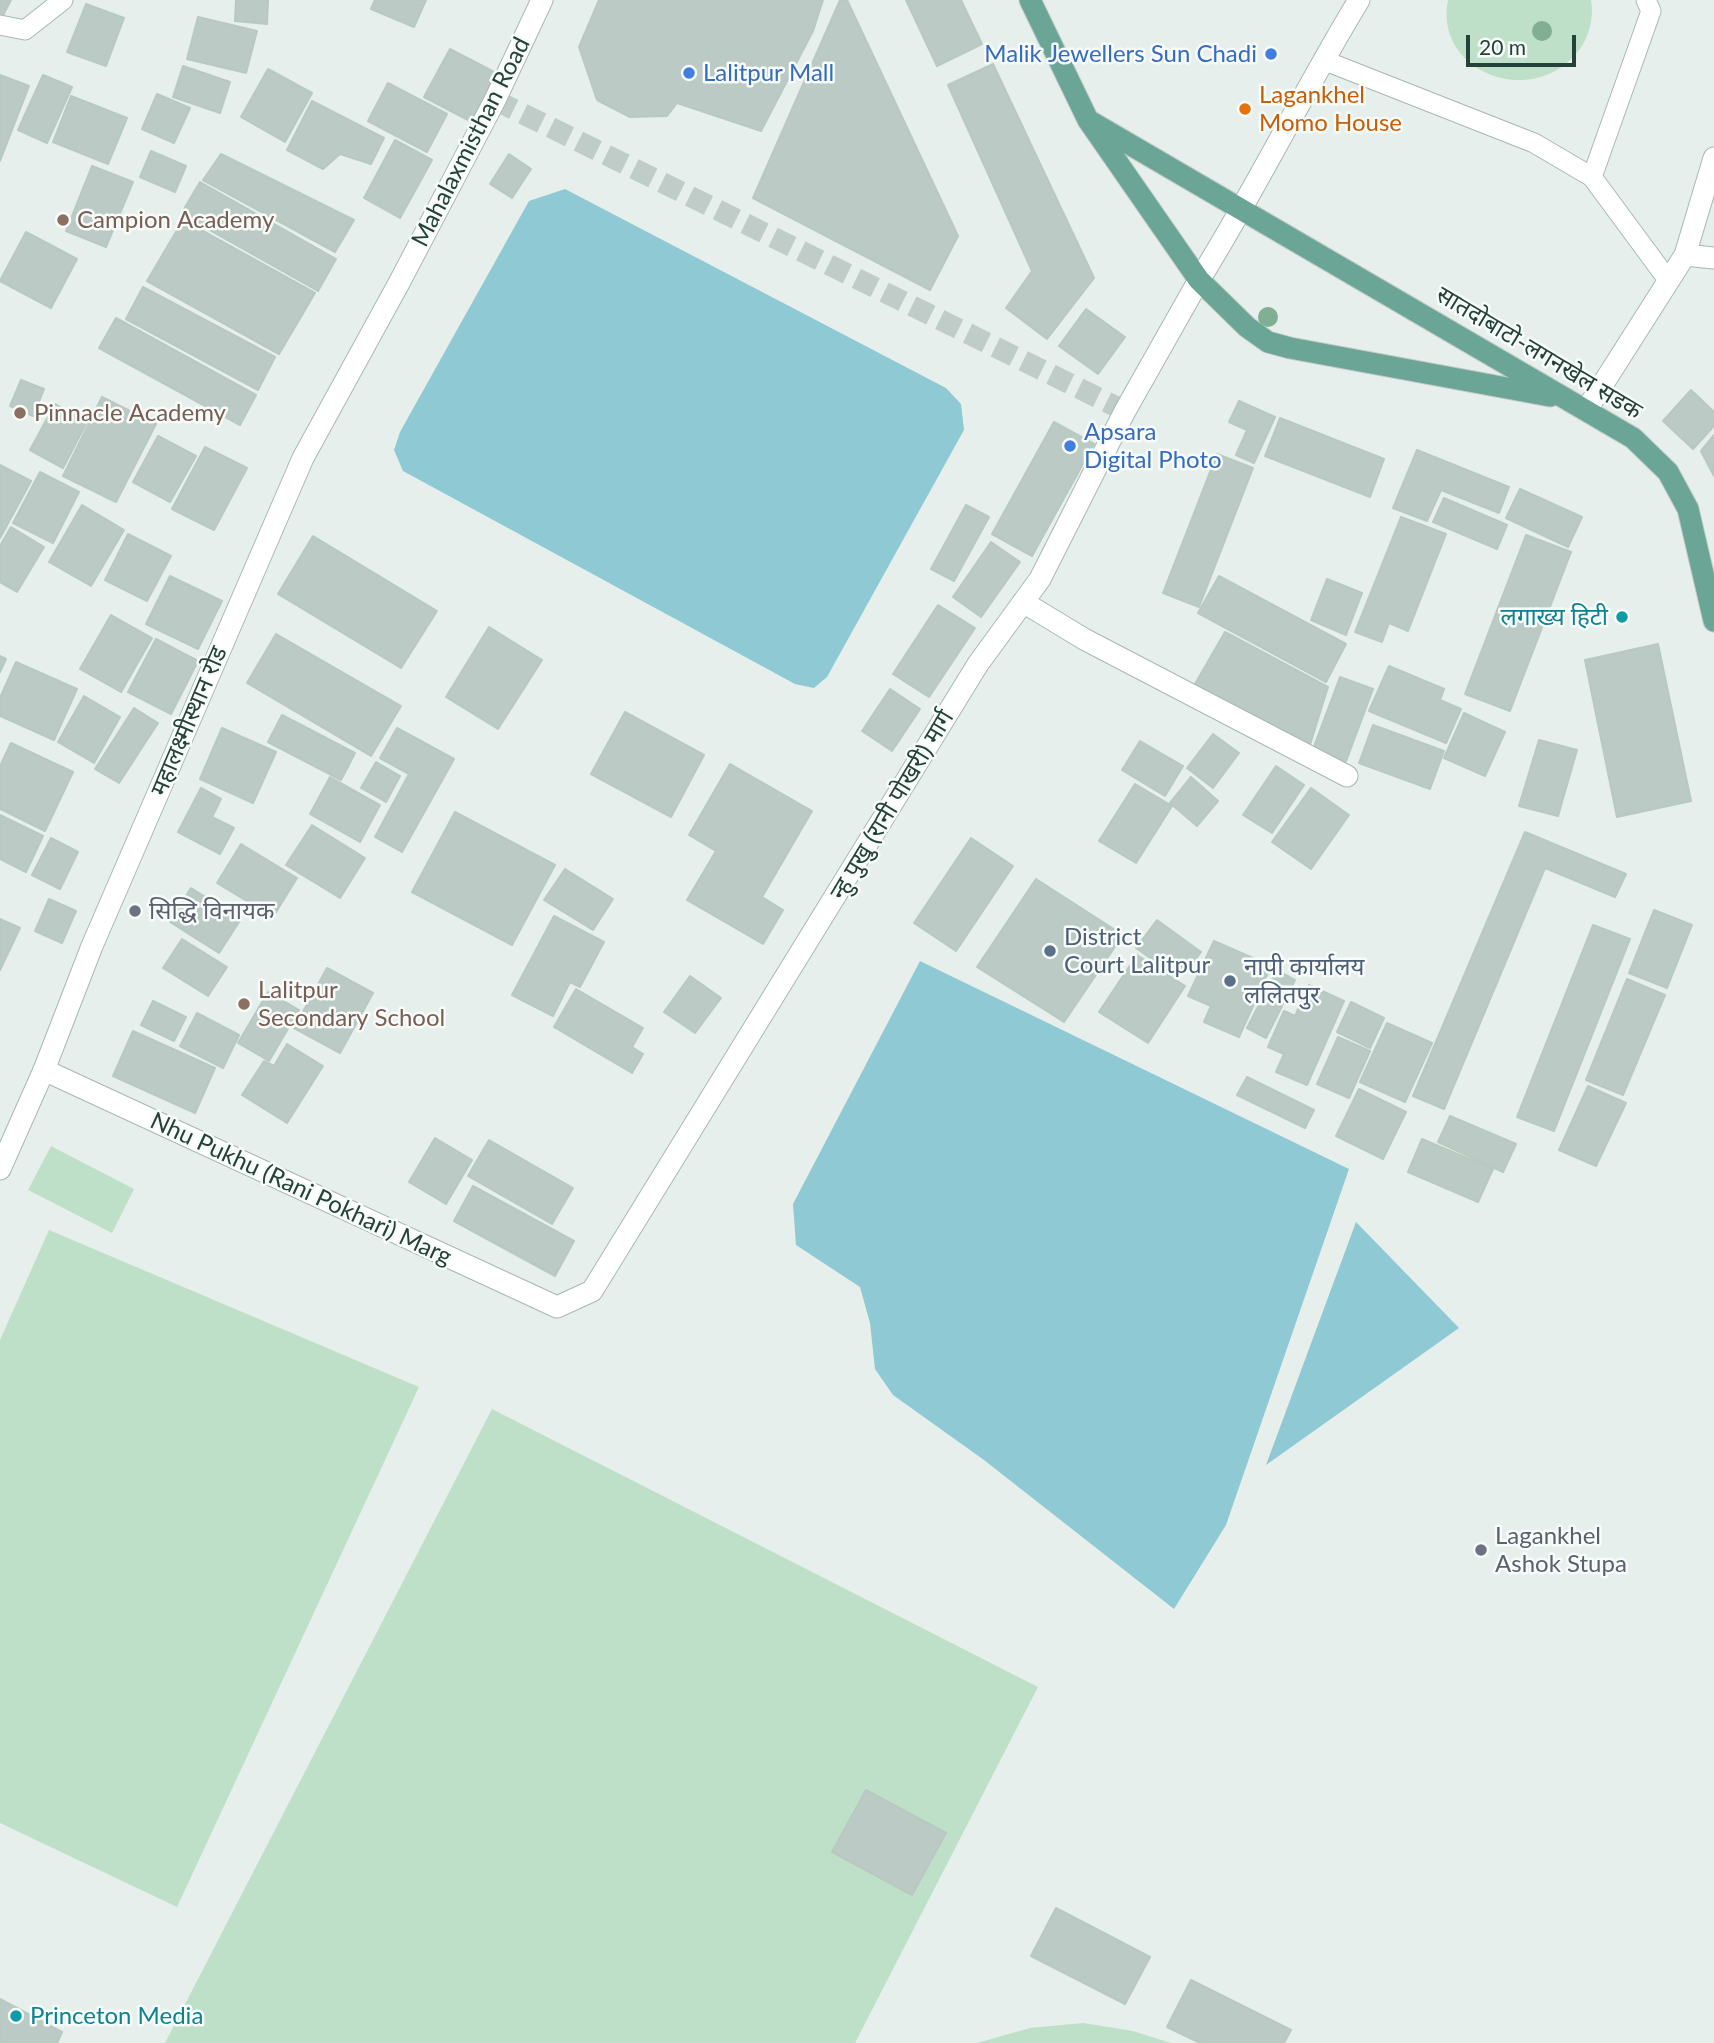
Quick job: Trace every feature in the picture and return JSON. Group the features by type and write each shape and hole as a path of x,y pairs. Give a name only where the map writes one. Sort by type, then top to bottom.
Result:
{"main road":[{"path":"1030,0 1088,120 1199,280 1268,342 1565,399"},
{"name":"सातदोबाटो-लगनखेल सडक","path":"1088,120 1243,208 1633,438 1668,472 1688,509 1714,621"}],"street":[{"name":"Mahalaxmisthan Road","path":"399,283 495,100 542,0"},
{"name":"न्हु पुखु (रानी पोखरी) मार्ग","path":"557,1307 592,1291 978,664 1040,579 1125,411 1243,208 1323,60 1359,0"},
{"path":"1587,409 1685,255 1714,158"},
{"path":"1685,255 1714,258"},
{"name":"महालक्ष्मीस्थान रोड","path":"0,1169 44,1070 92,946 303,458 399,283"},
{"path":"1023,603 1084,639 1347,776"},
{"name":"Nhu Pukhu (Rani Pokhari) Marg","path":"44,1070 557,1307"}],"lane":[{"path":"0,25 25,30 63,0"},
{"path":"1592,177 1651,11 1646,0"},
{"path":"1323,60 1534,142 1592,177 1668,280"}],"green space":[{"path":"1448,0 1591,0 1592,18 1582,46 1563,66 1540,77 1516,80 1493,76 1472,64 1456,48 1448,26"},
{"path":"51,1146 134,1189 112,1233 28,1190"},
{"path":"49,1230 419,1387 177,1907 0,1823 0,1340"},
{"path":"492,1409 1038,1687 855,2043 165,2043"},
{"path":"1083,2023 1133,2031 1171,2043 977,2043 1030,2028"}],"water":[{"path":"565,189 946,388 961,404 964,430 827,677 814,688 795,684 403,471 394,450 400,432 529,201"},
{"path":"920,961 1349,1169 1226,1525 1174,1609 984,1460 893,1395 875,1369 870,1323 860,1287 796,1245 793,1204"},
{"path":"1356,1222 1459,1328 1266,1465"}],"building":[{"path":"0,0 11,0 0,21"},
{"path":"236,0 268,0 267,24 235,21"},
{"path":"375,0 426,0 414,27 371,9"},
{"name":"Lalitpur Mall","path":"599,0 823,0 813,31 761,131 677,103 667,116 630,117 597,100 579,47"},
{"path":"840,0 847,0 958,236 930,290 753,198"},
{"path":"906,0 961,0 982,44 937,66"},
{"path":"86,4 124,18 106,66 67,52"},
{"path":"198,17 257,31 246,73 187,59"},
{"path":"450,49 496,73 470,121 424,97"},
{"path":"993,64 1094,278 1047,339 1006,308 1032,271 948,85"},
{"path":"183,66 230,82 220,113 173,97"},
{"path":"268,69 312,93 285,142 241,117"},
{"path":"0,75 29,86 0,161"},
{"path":"43,75 72,87 47,143 18,130"},
{"path":"388,83 447,114 427,152 368,121"},
{"path":"157,94 190,108 174,143 142,129"},
{"path":"71,96 127,118 108,164 53,142"},
{"path":"312,101 384,138 371,164 340,154 323,169 287,150"},
{"path":"395,140 432,160 400,218 364,198"},
{"path":"151,151 186,166 175,192 140,177"},
{"path":"221,154 354,220 335,252 203,180"},
{"path":"509,154 531,169 512,198 490,184"},
{"path":"92,166 133,182 106,247 66,231"},
{"path":"200,182 336,259 318,291 181,214"},
{"path":"183,220 315,293 279,354 147,281"},
{"path":"26,232 77,259 51,308 0,281"},
{"path":"143,287 275,357 258,390 126,319"},
{"path":"1086,309 1125,337 1098,374 1059,346"},
{"path":"116,318 256,395 240,425 99,348"},
{"path":"21,380 44,389 33,416 10,406"},
{"path":"1691,390 1714,412 1714,426 1693,449 1663,421"},
{"path":"102,397 156,424 116,502 63,476"},
{"path":"1239,401 1275,417 1254,463 1236,455 1247,430 1229,422"},
{"path":"55,404 87,422 63,468 30,450"},
{"path":"1280,418 1384,459 1370,497 1265,456"},
{"path":"1054,422 1094,444 1032,556 992,534"},
{"path":"1714,435 1714,476 1701,451"},
{"path":"158,436 196,456 170,502 133,482"},
{"path":"205,447 247,468 214,530 172,509"},
{"path":"1417,450 1509,487 1499,513 1441,490 1427,521 1393,508"},
{"path":"1217,454 1253,468 1199,607 1163,593"},
{"path":"0,465 31,481 0,538"},
{"path":"40,472 79,492 53,543 13,523"},
{"path":"1520,489 1582,517 1568,547 1506,518"},
{"path":"1444,498 1507,525 1497,549 1433,522"},
{"path":"82,505 124,530 91,586 49,562"},
{"path":"966,505 989,517 954,581 931,569"},
{"path":"1401,517 1446,534 1408,631 1389,623 1382,642 1355,632"},
{"path":"11,527 44,547 17,592 0,582 0,546"},
{"path":"128,534 171,556 147,601 105,580"},
{"path":"1526,535 1571,552 1510,711 1465,694"},
{"path":"313,536 437,611 401,668 278,594"},
{"path":"991,542 1020,562 981,617 953,597"},
{"path":"170,576 222,601 198,649 146,624"},
{"path":"1219,576 1346,644 1326,682 1198,613"},
{"path":"1327,579 1362,593 1346,635 1311,620"},
{"path":"938,605 975,628 929,697 893,674"},
{"path":"111,615 152,638 121,692 80,669"},
{"path":"489,627 542,660 498,729 446,697"},
{"path":"1225,632 1328,687 1308,751 1195,684"},
{"path":"276,634 401,706 371,756 247,683"},
{"path":"156,639 198,661 171,714 128,692"},
{"path":"1658,644 1691,801 1617,817 1585,660"},
{"path":"0,656 6,659 0,672"},
{"path":"16,662 77,689 54,740 0,716 0,698"},
{"path":"1389,666 1444,689 1440,700 1461,709 1446,743 1369,711"},
{"path":"1340,677 1373,689 1345,764 1312,752"},
{"path":"890,689 920,709 892,751 862,731"},
{"path":"84,696 120,717 94,763 58,742"},
{"path":"134,708 158,723 119,783 95,769"},
{"path":"625,712 704,755 671,817 591,774"},
{"path":"1464,713 1505,732 1485,776 1444,758"},
{"path":"282,715 355,753 341,780 268,742"},
{"path":"1373,725 1444,751 1430,789 1359,763"},
{"path":"222,728 276,752 253,803 200,779"},
{"path":"397,728 454,759 402,852 375,837 409,774 380,758"},
{"path":"1213,734 1239,753 1213,788 1187,768"},
{"path":"1539,740 1577,750 1558,816 1519,806"},
{"path":"1140,741 1183,766 1165,796 1122,770"},
{"path":"11,743 73,772 45,831 0,809 0,766"},
{"path":"376,762 400,776 386,802 361,788"},
{"path":"730,764 812,811 762,897 783,910 763,944 687,900 716,851 689,835"},
{"path":"1276,766 1304,785 1272,833 1243,815"},
{"path":"330,777 380,805 360,842 310,814"},
{"path":"1191,777 1218,801 1197,826 1170,803"},
{"path":"1135,784 1172,806 1136,863 1099,841"},
{"path":"201,788 221,799 212,817 234,828 220,854 178,832"},
{"path":"1311,788 1349,815 1311,869 1272,842"},
{"path":"455,812 555,865 512,945 412,892"},
{"path":"0,815 43,836 26,872 0,859"},
{"path":"312,825 365,858 340,898 286,865"},
{"path":"1525,832 1626,874 1615,897 1545,868 1444,1109 1413,1096"},
{"path":"51,838 78,852 60,889 32,875"},
{"path":"971,838 1013,866 956,951 914,923"},
{"path":"241,844 297,878 273,917 217,883"},
{"path":"565,869 613,899 593,930 544,900"},
{"name":"District Court Lalitpur","path":"1036,879 1123,935 1064,1022 977,967"},
{"path":"191,888 241,919 219,953 170,922"},
{"path":"49,899 76,911 62,943 35,931"},
{"path":"1654,910 1692,925 1667,988 1629,973"},
{"path":"554,916 604,942 580,987 570,982 553,1016 512,995"},
{"path":"0,919 20,928 0,970"},
{"path":"1157,920 1201,952 1187,971 1169,959 1163,967 1136,948"},
{"path":"1593,925 1630,939 1554,1131 1517,1117"},
{"path":"182,939 227,967 208,996 163,968"},
{"name":"नापी कार्यालय ललितपुर","path":"1214,941 1271,966 1239,1037 1204,1022 1211,1006 1188,996"},
{"path":"1137,955 1185,986 1148,1043 1099,1012"},
{"path":"327,968 373,993 340,1053 294,1028"},
{"path":"1277,970 1295,980 1266,1038 1247,1028"},
{"path":"690,976 721,998 695,1033 664,1012"},
{"path":"1627,979 1665,995 1623,1095 1586,1080"},
{"path":"1309,985 1344,1001 1307,1085 1276,1072 1284,1054 1268,1047 1284,1011 1295,1016"},
{"path":"576,989 643,1028 632,1047 643,1054 632,1073 554,1027"},
{"path":"268,992 299,1010 269,1061 238,1043"},
{"path":"153,1001 186,1017 174,1041 141,1025"},
{"path":"1351,1002 1384,1018 1370,1048 1337,1032"},
{"path":"197,1013 239,1035 223,1068 180,1046"},
{"path":"1387,1023 1432,1043 1405,1102 1360,1082"},
{"path":"133,1031 215,1068 195,1113 113,1076"},
{"path":"1338,1037 1370,1051 1349,1098 1317,1084"},
{"path":"287,1044 323,1066 287,1123 242,1095 264,1061 274,1066"},
{"path":"1247,1077 1314,1110 1305,1128 1237,1095"},
{"path":"1588,1086 1626,1103 1596,1166 1559,1150"},
{"path":"1359,1089 1406,1112 1383,1159 1336,1136"},
{"path":"1450,1116 1516,1144 1503,1172 1438,1142"},
{"path":"435,1138 472,1160 446,1204 409,1182"},
{"path":"1422,1139 1493,1169 1478,1202 1408,1172"},
{"path":"489,1140 573,1188 552,1224 468,1176"},
{"path":"473,1186 574,1241 555,1276 454,1221"},
{"path":"866,1790 946,1833 912,1895 832,1852"},
{"path":"1056,1908 1150,1957 1125,2004 1031,1956"},
{"path":"1191,1980 1291,2030 1284,2043 1200,2043 1167,2027"},
{"name":"Princeton Media","path":"0,1999 62,2032 57,2043 0,2043"}],"tunnel":[{"path":"495,100 1125,411"}],"place":[{"name":"Malik Jewellers Sun Chadi","path":"1271,54"},
{"name":"Lalitpur Mall","path":"689,73"},
{"name":"Lagankhel Momo House","path":"1245,109"},
{"name":"Campion Academy","path":"63,220"},
{"name":"Pinnacle Academy","path":"20,413"},
{"name":"Apsara Digital Photo","path":"1070,446"},
{"name":"लगाख्य हिटी","path":"1622,617"},
{"name":"सिद्धि विनायक","path":"135,911"},
{"name":"District Court Lalitpur","path":"1050,951"},
{"name":"नापी कार्यालय ललितपुर","path":"1230,981"},
{"name":"Lalitpur Secondary School","path":"244,1004"},
{"name":"Lagankhel Ashok Stupa","path":"1481,1550"},
{"name":"Princeton Media","path":"16,2016"}]}
